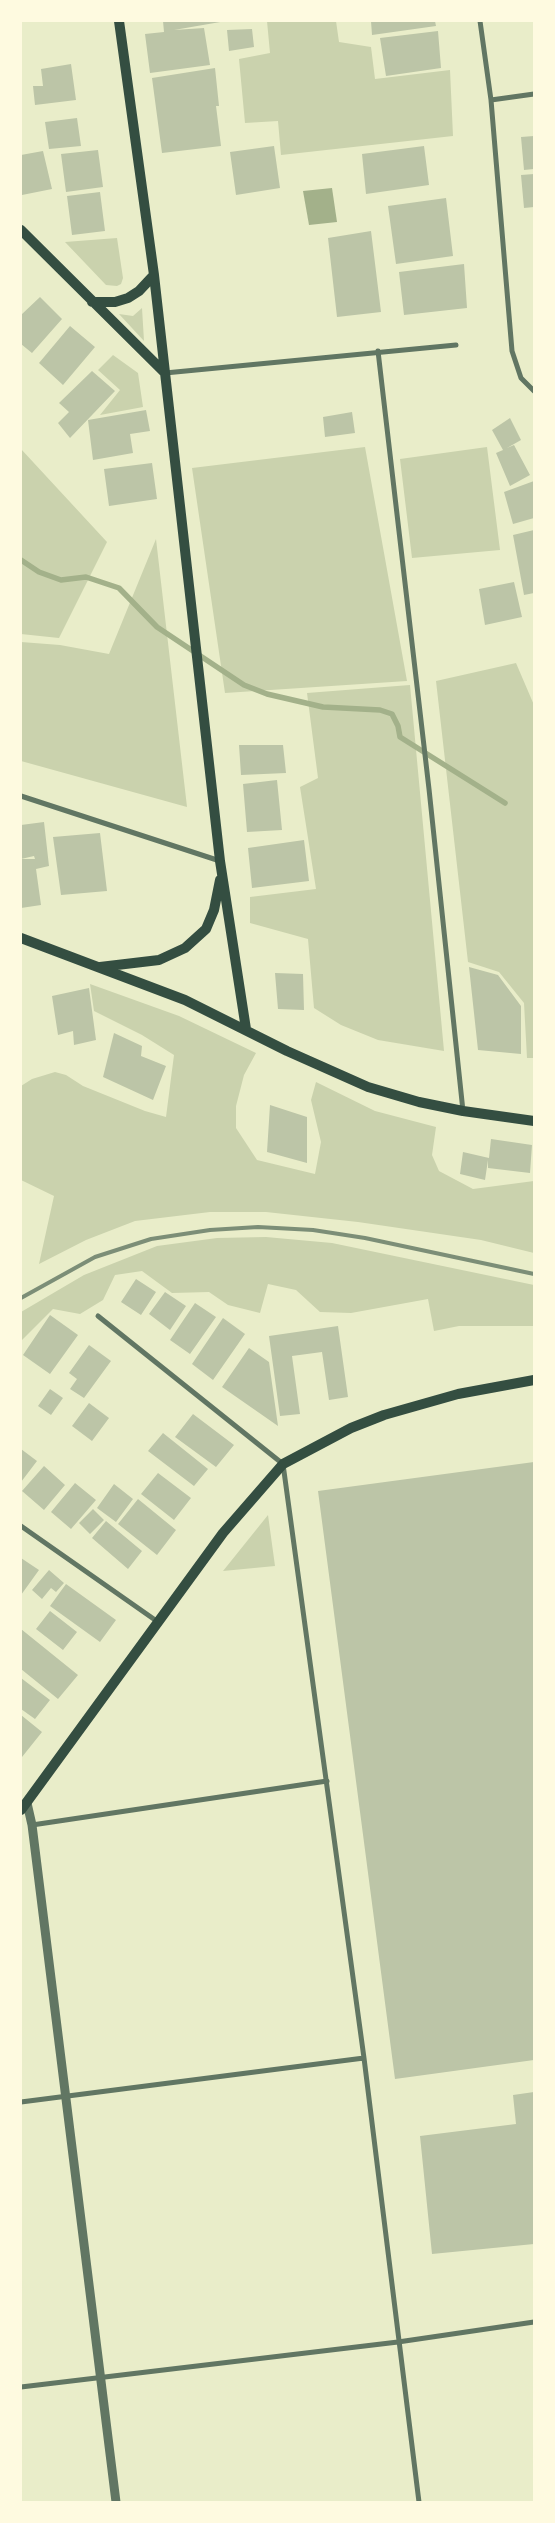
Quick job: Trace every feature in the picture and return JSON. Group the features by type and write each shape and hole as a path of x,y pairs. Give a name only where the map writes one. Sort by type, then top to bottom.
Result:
{"main road":[{"path":"119,21 154,275 220,861 246,1030"},
{"path":"21,230 165,373"},
{"path":"92,302 115,302 128,298 140,291 154,275"},
{"path":"96,967 159,960 185,948 206,929 214,910 222,872"},
{"path":"21,938 185,1000 287,1051 368,1087 419,1102 463,1111 534,1121"},
{"path":"23,1804 223,1533 283,1464 351,1428 384,1415 458,1394 534,1380"}],"street":[{"path":"480,21 490,100 512,351 521,378 534,391"},
{"path":"490,100 534,94"},
{"path":"165,373 456,344"},
{"path":"378,351 429,789 463,1111"},
{"path":"21,796 220,861"},
{"path":"98,1316 283,1464 364,2058 419,2502"},
{"path":"21,1526 158,1622"},
{"path":"32,1825 327,1781"},
{"path":"23,1804 32,1825 116,2502"},
{"path":"21,2102 364,2058"},
{"path":"21,2386 398,2342 534,2322"}],"shaded area":[{"path":"267,21 336,21 339,42 371,47 375,79 450,70 453,136 281,155 278,121 245,123 239,59 270,53"},
{"path":"332,188 337,222 309,225 303,191"},
{"path":"117,238 123,278 121,284 117,286 106,285 65,242"},
{"path":"142,308 144,341 119,314 133,316"},
{"path":"113,355 138,373 143,407 100,415 120,390 98,370"},
{"path":"365,447 407,681 225,693 192,468"},
{"path":"487,447 500,550 412,558 400,459"},
{"path":"21,449 107,542 59,638 21,634"},
{"path":"156,539 187,807 21,761 21,642 60,645 109,654"},
{"path":"516,663 534,705 534,1058 527,1058 524,1003 499,972 468,962 436,681"},
{"path":"410,685 444,1051 378,1040 341,1025 314,1008 308,939 250,923 250,897 316,889 300,787 318,778 307,693"},
{"path":"90,984 179,1016 256,1053 244,1075 236,1106 236,1128 257,1160 315,1174 321,1142 311,1100 316,1082 375,1111 436,1127 432,1155 439,1171 473,1189 534,1181 534,1253 481,1240 358,1222 266,1212 210,1212 135,1221 86,1240 39,1264 54,1196 21,1180 21,1086 32,1079 55,1072 66,1075 83,1086 145,1111 166,1117 174,1055 142,1035 94,1011"},
{"path":"266,1237 332,1243 534,1285 534,1326 459,1326 434,1331 428,1299 351,1313 320,1312 296,1290 268,1284 260,1313 228,1305 209,1292 172,1293 142,1271 115,1275 103,1300 80,1314 53,1309 21,1341 21,1312 84,1275 157,1246 217,1238"},
{"path":"268,1515 275,1566 223,1571"}],"building":[{"path":"163,21 226,21 174,30 204,28 210,65 150,73 145,34 164,32"},
{"path":"371,21 435,21 436,26 372,35"},
{"path":"252,29 254,47 229,51 227,30"},
{"path":"438,31 441,68 386,76 380,38"},
{"path":"71,64 76,100 35,105 33,86 43,86 41,69"},
{"path":"215,68 219,106 216,106 221,146 162,153 152,78"},
{"path":"77,118 81,146 49,149 45,122"},
{"path":"534,136 534,169 524,170 521,137"},
{"path":"274,146 280,188 236,195 230,152"},
{"path":"424,146 429,185 366,194 362,154"},
{"path":"98,150 103,187 66,192 61,154"},
{"path":"43,151 52,189 22,195 21,155"},
{"path":"534,174 534,207 524,208 521,175"},
{"path":"100,192 105,231 72,235 67,196"},
{"path":"446,198 453,256 396,264 388,206"},
{"path":"371,231 381,312 337,317 328,238"},
{"path":"464,264 467,308 404,315 399,272"},
{"path":"40,297 62,319 32,353 21,344 21,315"},
{"path":"70,326 95,347 63,385 39,363"},
{"path":"92,371 115,391 70,438 58,423 69,412 59,403"},
{"path":"146,410 150,431 130,434 133,453 93,460 88,420"},
{"path":"352,412 355,433 325,437 323,417"},
{"path":"510,418 521,440 507,448 514,445 530,475 510,486 496,453 503,450 492,430"},
{"path":"152,463 157,499 109,506 104,469"},
{"path":"534,481 534,518 513,524 504,492"},
{"path":"534,530 534,593 524,595 513,535"},
{"path":"514,582 522,617 485,625 479,589"},
{"path":"239,745 283,745 286,773 241,775"},
{"path":"277,780 282,830 247,832 243,784"},
{"path":"44,822 49,866 36,869 41,905 21,908 21,825","holes":["34,856 35,859 21,859"]},
{"path":"100,833 107,891 61,895 53,837"},
{"path":"304,840 309,881 252,888 248,848"},
{"path":"469,967 498,975 521,1006 521,1054 478,1050"},
{"path":"275,973 303,974 304,1010 278,1009"},
{"path":"89,988 96,1040 74,1045 73,1031 58,1035 52,996"},
{"path":"114,1033 142,1046 141,1056 166,1066 153,1100 103,1077"},
{"path":"270,1105 307,1117 307,1163 267,1152"},
{"path":"491,1139 532,1145 530,1173 488,1168 488,1160 485,1180 460,1174 463,1152 489,1158"},
{"path":"136,1279 156,1292 141,1315 121,1302"},
{"path":"165,1292 186,1306 170,1330 149,1314"},
{"path":"195,1303 216,1317 190,1354 170,1340"},
{"path":"50,1315 78,1335 50,1374 23,1355"},
{"path":"223,1318 245,1334 213,1380 192,1364"},
{"path":"338,1326 348,1397 329,1400 322,1352 292,1356 300,1414 280,1416 269,1336"},
{"path":"89,1345 111,1361 84,1398 70,1389 77,1379 69,1373"},
{"path":"249,1348 269,1362 278,1426 222,1387"},
{"path":"50,1389 63,1398 51,1415 38,1406"},
{"path":"89,1403 109,1418 92,1441 72,1426"},
{"path":"193,1414 234,1445 216,1467 175,1437"},
{"path":"163,1433 208,1469 194,1486 148,1451"},
{"path":"21,1449 37,1461 21,1482"},
{"path":"534,1462 534,2060 395,2079 318,1491"},
{"path":"44,1466 65,1485 44,1510 22,1491"},
{"path":"158,1473 191,1498 174,1520 141,1494"},
{"path":"75,1483 96,1500 71,1529 51,1512"},
{"path":"114,1484 133,1499 116,1522 97,1508"},
{"path":"138,1499 176,1530 157,1555 118,1524"},
{"path":"93,1509 104,1520 90,1534 79,1523"},
{"path":"106,1521 142,1551 128,1569 92,1538"},
{"path":"21,1558 39,1570 21,1595"},
{"path":"49,1570 64,1583 56,1592 51,1588 42,1599 32,1590"},
{"path":"66,1584 116,1620 100,1642 50,1606"},
{"path":"50,1611 77,1632 63,1650 36,1629"},
{"path":"21,1629 78,1675 58,1699 21,1669"},
{"path":"21,1678 50,1700 35,1719 21,1709"},
{"path":"21,1715 42,1732 22,1757 21,1756"},
{"path":"534,2092 534,2244 432,2254 420,2136 516,2124 513,2095"}],"waterway":[{"path":"21,560 39,572 61,580 86,577 119,588 157,627 244,685 267,694 323,707 380,710 392,714 398,726 400,737 505,803"}],"railway":[{"path":"21,1298 95,1257 151,1239 210,1230 258,1227 313,1230 365,1238 534,1274"}]}
